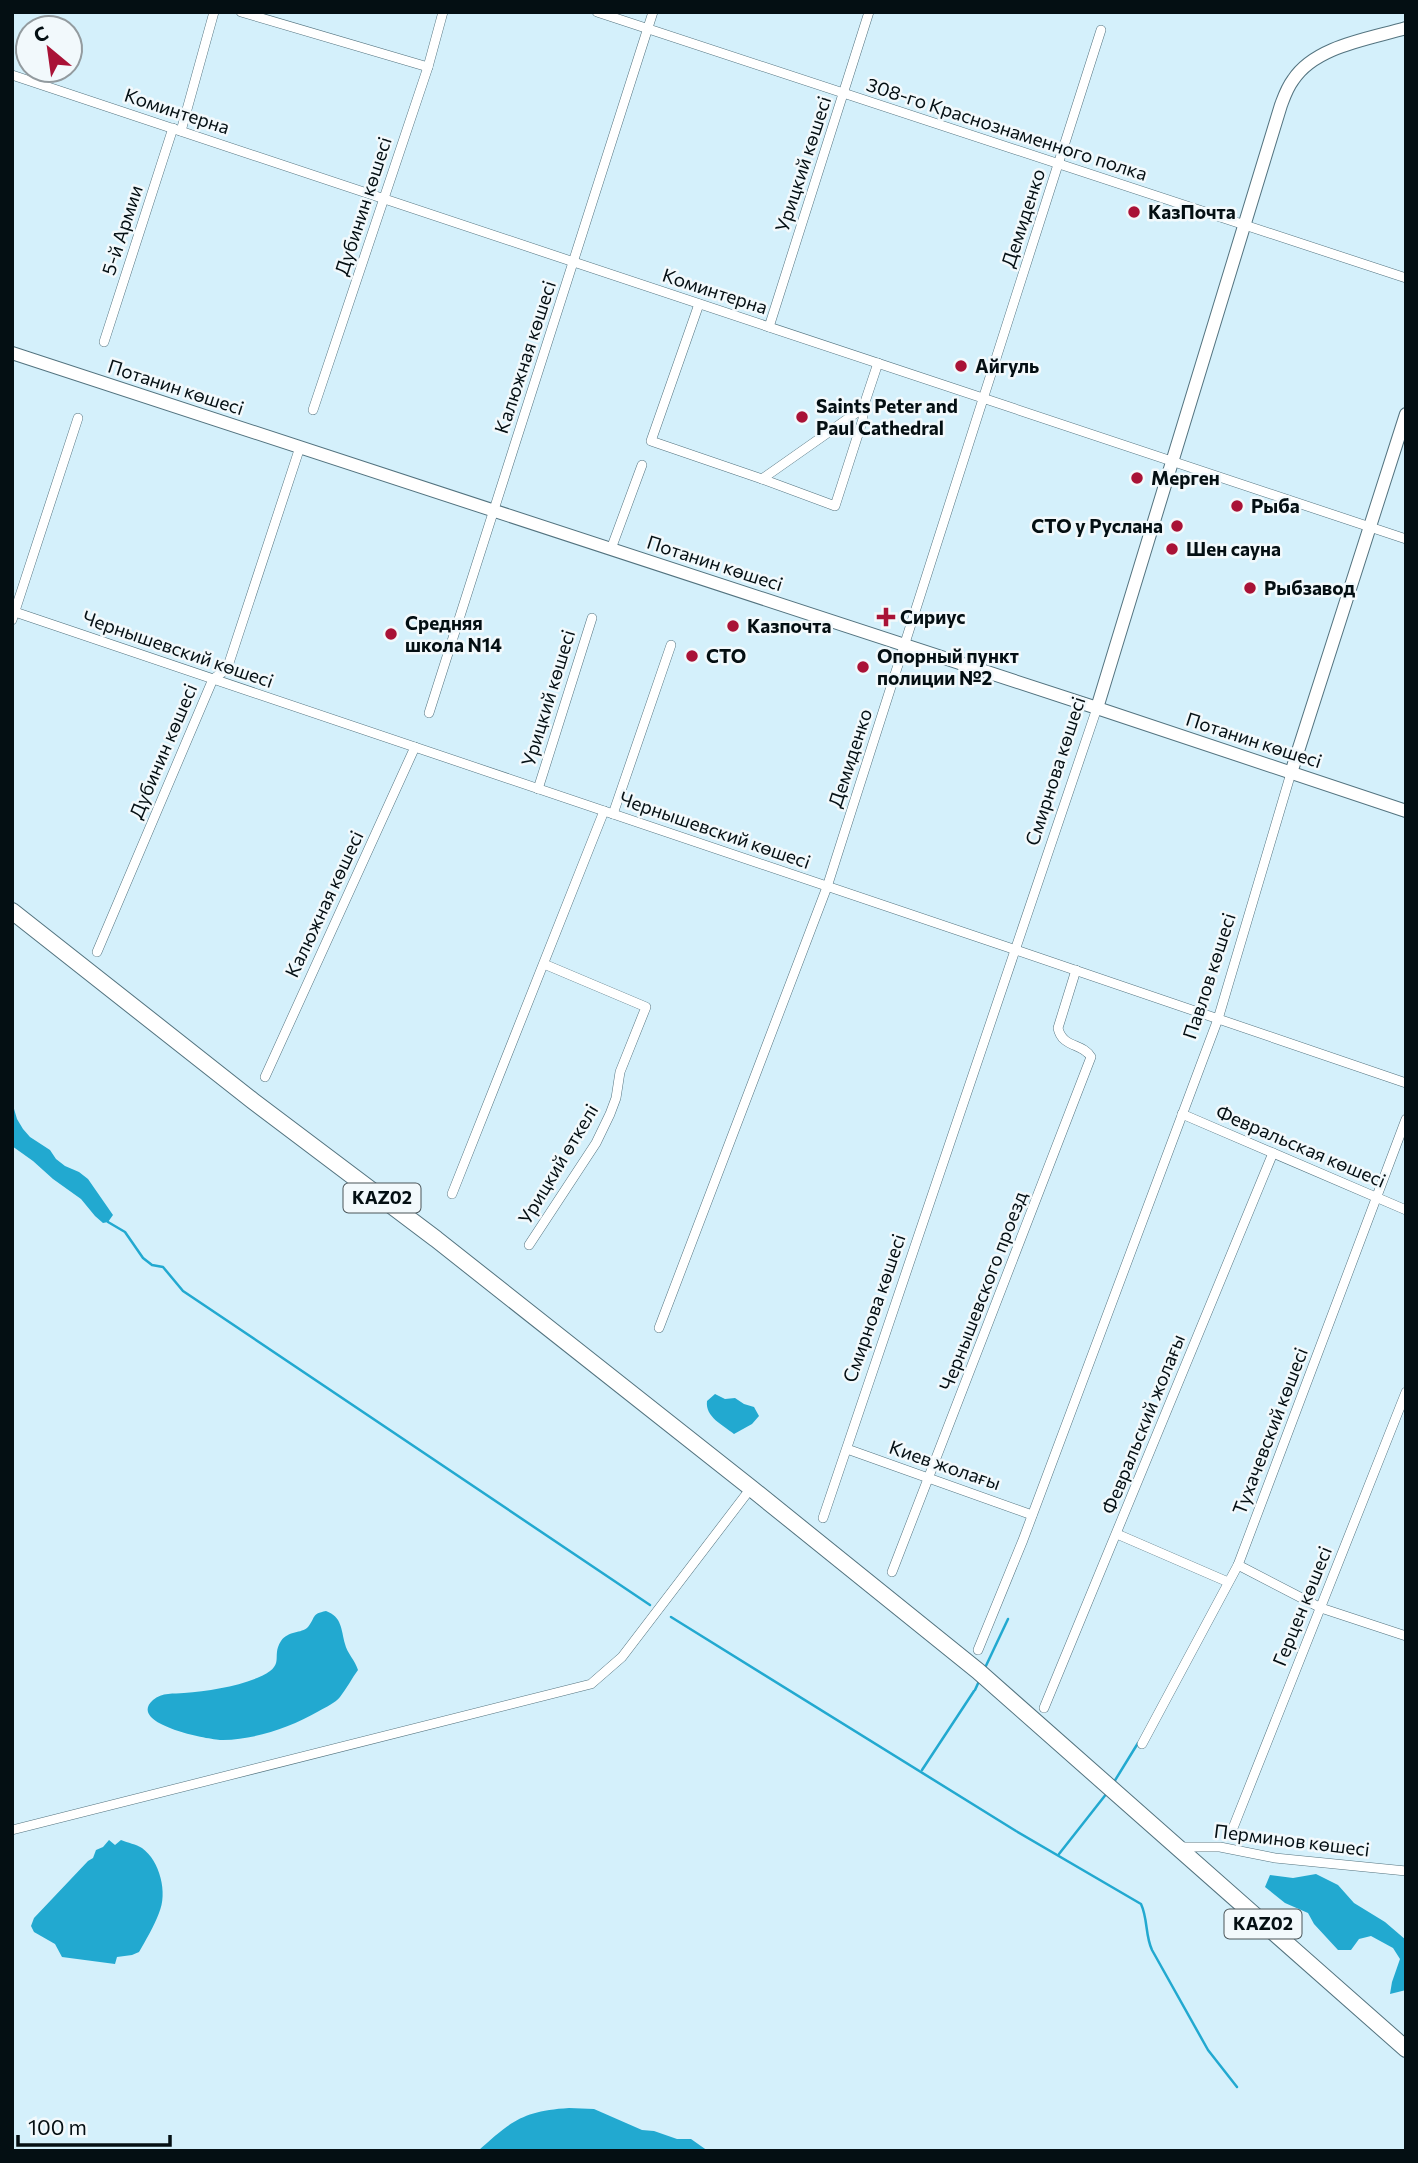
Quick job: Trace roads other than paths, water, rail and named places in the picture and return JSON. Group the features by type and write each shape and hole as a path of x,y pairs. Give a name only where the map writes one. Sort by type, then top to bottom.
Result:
{"highway":[{"name":"KAZ02","path":"12,911 253,1101 436,1239 982,1674 1406,2049"}],"main road":[{"name":"Смирнова көшесі","path":"1097,708 1288,89 1305,66 1323,54 1406,28"},
{"name":"Потанин көшесі","path":"12,353 1406,811"},
{"name":"Павлов көшесі","path":"1291,773 1406,414"}],"street":[{"name":"5-й Армии","path":"104,342 177,130 214,12"},
{"path":"241,12 428,67"},
{"name":"Дубинин көшесі","path":"313,410 428,67 443,12"},
{"name":"308-го Краснознаменного полка","path":"597,12 1406,278"},
{"name":"Калюжная көшесі","path":"429,713 653,12"},
{"name":"Урицкий көшесі","path":"769,327 869,12"},
{"name":"Демиденко","path":"659,1328 827,887 1101,30"},
{"name":"Коминтерна","path":"12,75 1406,539"},
{"path":"699,304 651,441 835,506 878,363"},
{"path":"762,479 863,408"},
{"path":"13,614 78,418"},
{"name":"Дубинин көшесі","path":"97,952 213,679 227,669 300,447"},
{"path":"611,549 642,465"},
{"name":"Чернышевский көшесі","path":"13,614 415,747 1406,1083"},
{"name":"Урицкий көшесі","path":"538,789 592,618"},
{"path":"452,1194 608,813 671,645"},
{"name":"Смирнова көшесі","path":"823,1518 1097,708"},
{"name":"Калюжная көшесі","path":"265,1077 415,747"},
{"name":"Павлов көшесі","path":"978,1650 1023,1540 1218,1018 1291,773"},
{"name":"Урицкий өткелі","path":"529,1245 603,1129 616,1098 620,1072 646,1007 544,964"},
{"name":"Чернышевского проезд","path":"892,1572 1091,1057 1088,1052 1061,1038 1058,1028 1076,970"},
{"name":"Февральская көшесі","path":"1182,1114 1406,1210"},
{"name":"Тухачевский көшесі","path":"1142,1744 1238,1565 1406,1119"},
{"name":"Февральский жолағы","path":"1044,1708 1273,1153"},
{"name":"Герцен көшесі","path":"1231,1833 1401,1415 1406,1392"},
{"name":"Киев жолағы","path":"847,1449 1032,1515"},
{"path":"12,1830 591,1684 622,1657 751,1488"},
{"path":"1117,1534 1228,1582"},
{"path":"1238,1565 1321,1608 1406,1636"},
{"name":"Перминов көшесі","path":"1175,1846 1220,1847 1275,1858 1406,1871"}],"water":[{"path":"12,1102 17,1119 30,1137 50,1150 65,1166 88,1179 113,1215 108,1222 103,1223 81,1199 12,1146"},
{"path":"715,1394 725,1399 735,1398 754,1407 759,1416 752,1424 734,1434 709,1412 707,1401"},
{"path":"326,1611 338,1620 346,1647 358,1670 340,1697 330,1705 272,1732 223,1740 173,1729 151,1716 148,1709 153,1700 160,1696 230,1686 266,1673 277,1661 281,1641 308,1627 316,1615"},
{"path":"109,1840 115,1845 121,1840 140,1847 154,1861 161,1878 163,1896 159,1913 139,1952 117,1957 115,1964 62,1957 55,1944 34,1932 31,1926 34,1918 93,1858 96,1850"},
{"path":"1316,1874 1338,1885 1354,1903 1385,1922 1406,1940 1406,1990 1390,1994 1400,1959 1393,1948 1371,1936 1359,1939 1351,1950 1338,1950 1314,1924 1308,1913 1285,1903 1265,1887 1270,1875 1293,1878"},
{"path":"553,2109 594,2109 642,2130 677,2139 691,2139 708,2151 478,2151 519,2119"}],"waterway":[{"path":"108,1222 125,1232 143,1258 152,1265 163,1267 183,1291 650,1605"},
{"path":"671,1617 1016,1831 1141,1904 1152,1950 1208,2050 1237,2087"},
{"path":"984,1670 1008,1619"},
{"path":"975,1690 980,1679"},
{"path":"922,1770 974,1691"},
{"path":"1114,1782 1138,1743"},
{"path":"1059,1854 1107,1793"}],"place":[{"name":"КазПочта","path":"1134,212"},
{"name":"Айгуль","path":"961,366"},
{"name":"Saints Peter and Paul Cathedral","path":"802,417"},
{"name":"Мерген","path":"1137,478"},
{"name":"Рыба","path":"1237,506"},
{"name":"СТО у Руслана","path":"1177,526"},
{"name":"Шен сауна","path":"1172,549"},
{"name":"Рыбзавод","path":"1250,588"},
{"name":"Сириус","path":"886,617"},
{"name":"Казпочта","path":"733,626"},
{"name":"Средняя школа N14","path":"391,634"},
{"name":"СТО","path":"692,656"},
{"name":"Опорный пункт полиции №2","path":"863,667"}]}
